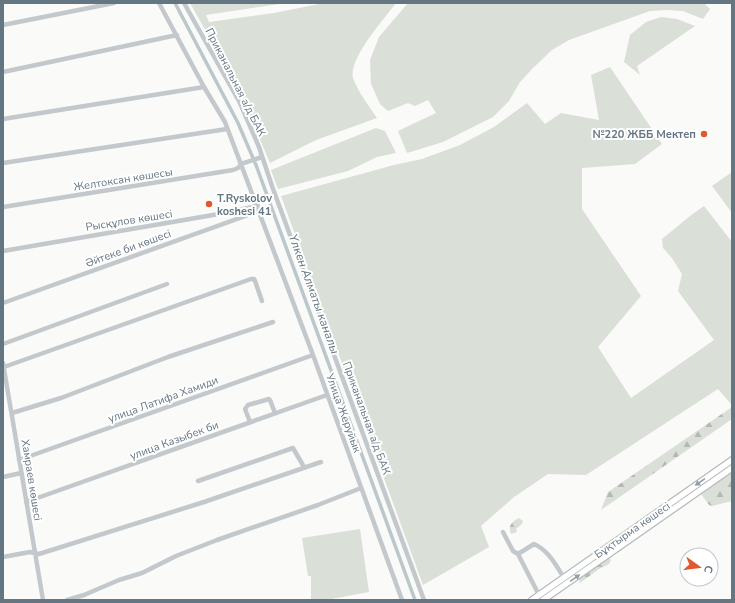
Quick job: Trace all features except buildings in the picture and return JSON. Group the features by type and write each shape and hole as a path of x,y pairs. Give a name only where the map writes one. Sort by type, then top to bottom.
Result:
{"main road":[{"name":"Бұқтырма көшесі","path":"532,600 541,598 732,460"},
{"name":"Бұқтырма көшесі","path":"541,598 564,578 592,562 732,468"}],"street":[{"path":"3,24 114,3"},
{"path":"159,3 224,122 242,163 258,208"},
{"name":"Приканальная а/д БАК","path":"184,3 240,103 262,157 424,600"},
{"path":"3,72 177,35"},
{"path":"3,119 204,87"},
{"path":"3,163 227,129"},
{"name":"Желтоксан көшесы","path":"3,207 233,170 238,168 242,163 262,157"},
{"name":"Рысқұлов көшесі","path":"3,251 258,208"},
{"name":"Әйтеке би көшесі","path":"3,303 258,208"},
{"name":"Улица Жеруйык","path":"258,208 328,395 402,600"},
{"path":"3,365 251,279 254,279 262,301"},
{"path":"3,344 167,284"},
{"path":"12,413 61,398 168,357 273,322"},
{"name":"улица Латифа Хамиди","path":"19,460 313,355"},
{"name":"Хамраев көшесі","path":"3,365 6,394 12,413 43,600"},
{"name":"улица Казыбек би","path":"26,502 328,395"},
{"path":"250,422 246,409 248,405 269,399 275,413"},
{"path":"198,480 293,448 304,468"},
{"path":"3,557 30,552 39,554 321,462"},
{"path":"3,476 21,473"},
{"path":"67,600 84,595 119,580 142,573 176,556 217,540 361,488"},
{"path":"503,532 513,551 518,554 541,598"},
{"path":"518,554 532,545 537,546 551,558 564,578"}],"green space":[{"path":"190,3 286,3 206,15 209,22 274,13 324,3 396,3 368,39 356,60 353,70 353,78 358,88 377,118 316,140 270,163 240,92"},
{"path":"408,3 704,3 710,9 703,19 683,11 650,11 569,40 552,50 532,69 520,82 509,101 493,117 443,142 407,153 398,131 436,113 428,100 415,106 408,103 388,111 380,104 371,84 370,60 379,37"},
{"path":"661,17 677,19 695,26 637,66 640,75 624,62 630,35 646,22"},
{"path":"610,67 662,144 635,164 582,168 582,209 641,296 598,347 631,398 714,340 678,291 682,274 672,258 663,248 662,239 704,206 732,242 732,405 718,389 586,475 548,474 514,497 481,526 489,547 423,585 281,196 394,165 422,159 460,145 494,127 527,103 545,124 561,113 599,120 591,75"},
{"path":"376,128 385,131 396,153 377,157 348,171 278,189 271,170"},
{"path":"732,172 732,213 712,186"},
{"path":"732,407 732,419 601,510 608,492"},
{"path":"732,462 732,465 595,561 594,560"},
{"path":"732,471 732,501 712,506 709,505 701,494"},
{"path":"519,518 523,521 522,524 516,529 517,532 511,534 511,524"},
{"path":"360,529 369,592 326,600 311,600 311,576 308,576 302,538"},
{"path":"609,558 611,560 609,564 599,569 580,583 579,579"}],"waterway":[{"name":"Үлкен Алматы каналы","path":"175,3 238,123 256,165 415,600"}],"place":[{"name":"№220 ЖББ Мектеп","path":"704,134"},
{"name":"T.Ryskolov koshesi 41","path":"209,204"}]}
